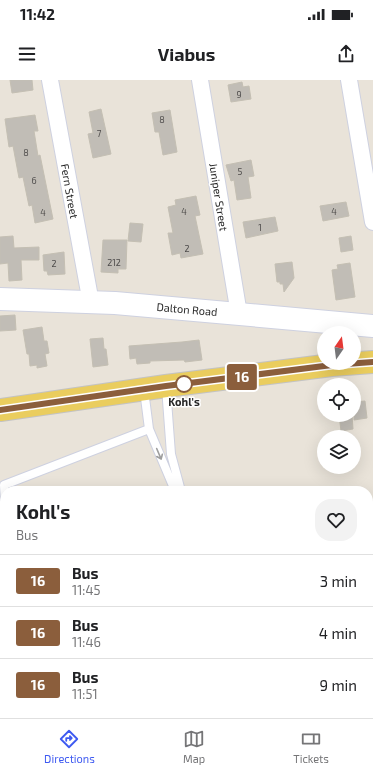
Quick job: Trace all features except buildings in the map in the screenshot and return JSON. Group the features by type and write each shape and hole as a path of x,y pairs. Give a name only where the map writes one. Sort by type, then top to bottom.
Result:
{"main road":[{"path":"0,410 166,386 332,365 373,362"}],"street":[{"name":"Fern Street","path":"50,80 91,303"},
{"name":"Juniper Street","path":"200,80 239,314"},
{"path":"349,80 373,222"},
{"name":"Dalton Road","path":"0,300 91,303 373,326"}],"lane":[{"path":"166,386 172,454 180,486"},
{"path":"144,389 149,429 173,486"},
{"path":"4,486 4,484 149,429"}],"bus line":[{"name":"16","path":"0,410 166,386 332,365 373,362"}],"place":[{"name":"Kohl's","path":"184,384"}]}
